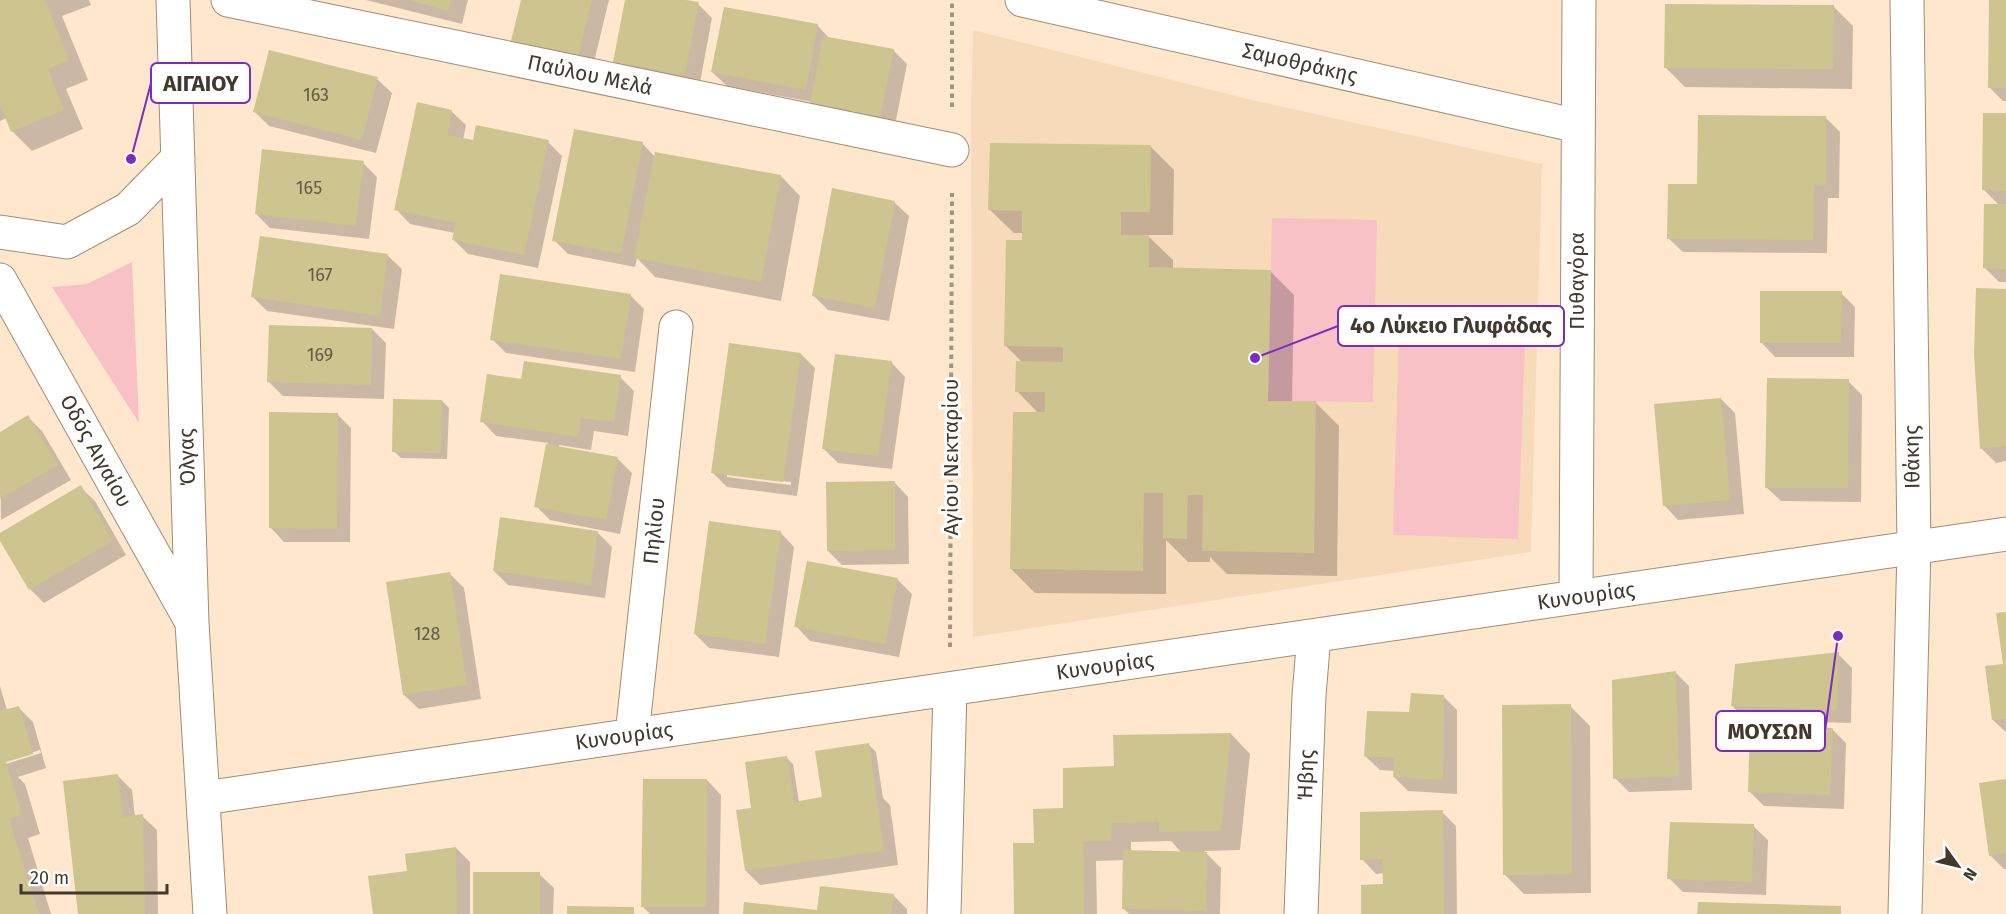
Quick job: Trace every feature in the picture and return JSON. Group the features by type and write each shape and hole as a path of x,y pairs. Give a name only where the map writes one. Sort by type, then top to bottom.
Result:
{"street":[{"name":"Όλγας","path":"173,0 192,623 210,914"},
{"name":"Παύλου Μελά","path":"228,0 952,150"},
{"name":"Σαμοθράκης","path":"1022,0 1578,126"},
{"name":"Πυθαγόρα","path":"1576,597 1579,0"},
{"name":"Ιθάκης","path":"1905,914 1914,548 1907,0"},
{"path":"0,232 67,242 128,209 178,158"},
{"name":"Οδóς Αιγαίου","path":"0,280 192,623"},
{"name":"Πηλίου","path":"632,735 676,327"},
{"name":"Κυνουρίας","path":"204,798 2006,534"},
{"name":"Ήβης","path":"1301,914 1309,695 1314,636"},
{"path":"944,914 950,689"}],"path":[{"name":"Αγίου Νεκταρίου","path":"950,689 952,0"}],"shaded area":[{"path":"973,30 1252,100 1542,164 1531,552 973,637 971,115"},
{"path":"1272,218 1377,220 1373,402 1268,401"},
{"path":"132,262 139,423 52,287 87,284"},
{"path":"1399,336 1525,340 1518,539 1393,535"}],"building":[{"path":"0,0 45,0 69,60 48,69 64,110 11,132 0,105"},
{"path":"408,0 451,0 448,11"},
{"path":"521,0 592,0 578,57 511,41"},
{"path":"625,0 699,2 685,75 613,62"},
{"path":"1989,0 2006,0 2006,88 1988,88"},
{"path":"1665,4 1834,5 1833,69 1664,68"},
{"path":"724,7 818,24 806,90 711,72"},
{"path":"823,36 894,49 880,117 810,104"},
{"path":"269,50 378,77 362,140 253,112"},
{"path":"417,102 452,110 448,135 473,140 476,125 549,140 524,255 452,240 456,223 394,210"},
{"path":"1983,113 2006,113 2006,191 1982,190"},
{"path":"1698,115 1826,116 1826,185 1814,184 1813,240 1667,239 1668,184 1697,184"},
{"path":"574,129 643,142 621,254 552,241"},
{"path":"990,143 1151,145 1150,212 1121,212 1121,235 1149,235 1149,267 1271,270 1268,401 1316,401 1314,553 1202,551 1203,495 1188,495 1187,539 1163,538 1163,493 1144,493 1143,571 1010,569 1013,412 1045,412 1045,392 1015,392 1016,361 1063,362 1063,347 1004,346 1006,240 1022,240 1022,211 988,210"},
{"path":"262,149 364,161 355,226 255,214"},
{"path":"655,152 781,175 761,282 634,258"},
{"path":"832,188 895,201 875,308 812,296"},
{"path":"1984,204 2006,204 2006,269 1983,268"},
{"path":"260,236 388,254 380,316 251,297"},
{"path":"500,274 631,294 621,359 490,340"},
{"path":"1976,288 2006,289 2006,446 1980,449 1974,354"},
{"path":"1760,291 1842,291 1841,343 1760,343"},
{"path":"269,325 372,328 371,385 267,382"},
{"path":"729,343 801,353 783,482 711,473"},
{"path":"835,354 892,361 878,456 822,449"},
{"path":"524,361 621,375 614,422 581,418 578,437 480,422 487,374 521,379"},
{"path":"1767,378 1849,379 1848,488 1765,488"},
{"path":"1721,398 1730,500 1663,506 1654,404"},
{"path":"393,399 442,400 441,453 392,452"},
{"path":"269,412 338,413 337,529 269,528"},
{"path":"28,415 58,465 0,499 0,432"},
{"path":"546,444 618,457 606,520 534,507"},
{"path":"895,481 895,550 827,551 826,482"},
{"path":"81,485 113,541 29,590 0,541 0,533"},
{"path":"500,517 598,531 591,585 493,571"},
{"path":"709,521 781,531 765,644 694,634"},
{"path":"807,561 898,578 885,644 794,627"},
{"path":"450,572 467,685 403,695 386,582"},
{"path":"2006,612 2006,719 1992,720 1985,666 2003,664 1996,613"},
{"path":"1839,652 1837,710 1731,706 1735,664"},
{"path":"1676,671 1679,776 1613,779 1612,680"},
{"path":"1411,693 1444,695 1443,780 1393,777 1394,758 1364,756 1367,711 1409,712"},
{"path":"1571,704 1572,874 1503,875 1502,705"},
{"path":"19,706 33,754 6,762 22,815 9,819 39,914 0,914 0,711"},
{"path":"1750,725 1833,728 1830,795 1748,792"},
{"path":"1231,733 1221,831 1159,832 1159,822 1112,823 1111,841 1083,841 1084,914 1014,914 1013,843 1034,843 1033,809 1063,808 1063,768 1114,766 1113,735"},
{"path":"869,743 884,851 745,871 736,810 751,808 745,762 787,756 794,802 822,797 815,751"},
{"path":"118,774 123,817 143,814 145,914 78,914 63,781"},
{"path":"643,779 707,779 706,907 641,907"},
{"path":"2006,779 2006,853 1989,856 1979,783"},
{"path":"1443,810 1444,914 1361,914 1361,885 1383,884 1382,859 1360,860 1360,812"},
{"path":"1670,822 1754,824 1752,882 1667,879"},
{"path":"456,847 457,914 373,914 368,876 407,871 405,854"},
{"path":"1123,850 1207,852 1206,911 1122,909"},
{"path":"473,872 540,872 540,914 473,914"},
{"path":"820,886 894,894 891,914 743,914 744,902 817,910"},
{"path":"1698,902 1841,906 1841,914 1697,914"},
{"path":"567,906 634,907 634,914 567,914"}],"place":[{"name":"ΑΙΓΑΙΟΥ","path":"131,159"},
{"name":"4ο Λύκειο Γλυφάδας","path":"1255,358"},
{"name":"ΜΟΥΣΩΝ","path":"1838,636"}]}
